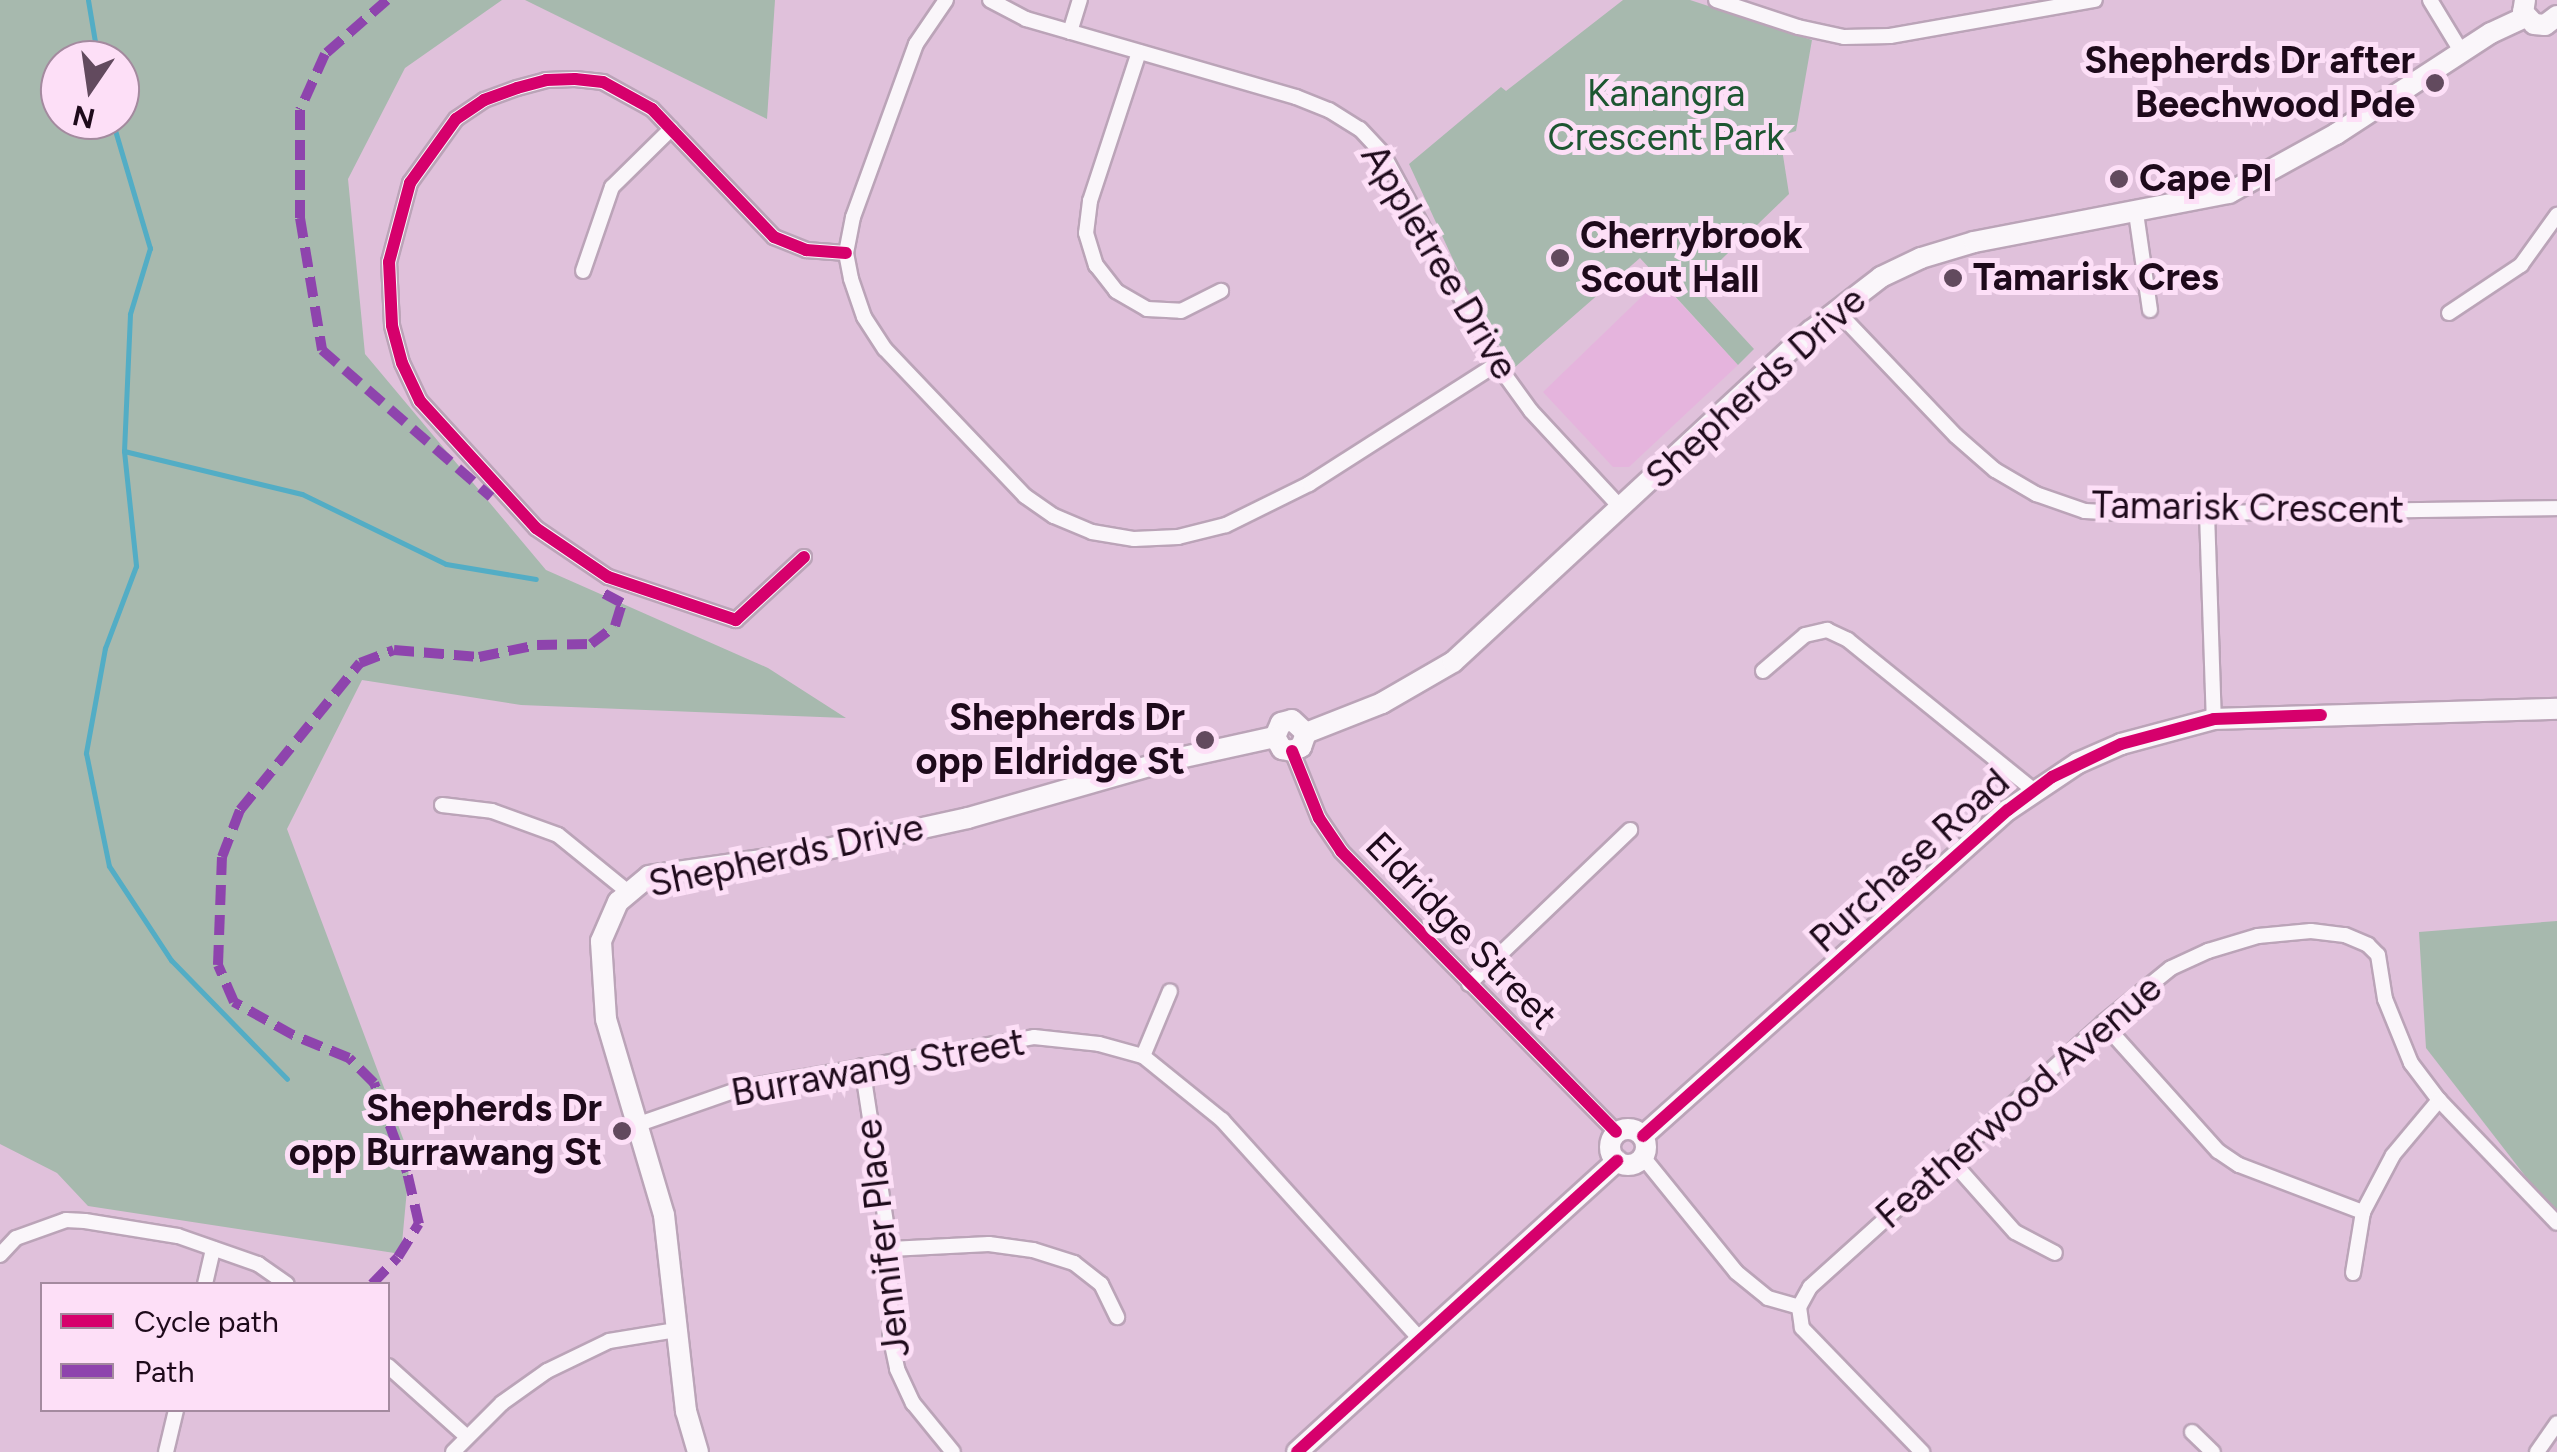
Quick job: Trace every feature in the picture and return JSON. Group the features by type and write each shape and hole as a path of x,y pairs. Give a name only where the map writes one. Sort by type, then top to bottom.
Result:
{"main road":[{"name":"Shepherds Drive","path":"1306,733 1382,703 1453,662 1835,309 1900,266 1947,249 2201,202 2252,183 2336,134 2525,9"},
{"path":"2525,9 2540,26 2555,25"},
{"name":"Purchase Road","path":"1643,1147 2033,790 2121,744 2214,719 2557,710"},
{"path":"1292,720 1306,733 1301,748 1292,751 1282,749 1275,737 1281,723 1292,720"},
{"name":"Shepherds Drive","path":"698,1452 686,1411 664,1214 606,1020 601,984 604,928 627,891 661,874 755,865 968,818 1170,760 1275,737"},
{"path":"1628,1128 1643,1147 1634,1164 1617,1161 1610,1147 1616,1132 1628,1128"},
{"path":"1297,1452 1617,1161"}],"street":[{"path":"946,0 916,44 853,217 846,253 864,317 885,349 1026,496 1054,516 1092,532 1134,539 1178,537 1255,513 1496,364"},
{"name":"Appletree Drive","path":"990,0 1026,20 1296,97 1329,110 1360,130 1383,154 1496,364 1531,411 1621,508"},
{"path":"1070,32 1080,0"},
{"path":"1716,0 1798,28 1890,36 2095,0"},
{"path":"2430,0 2461,51"},
{"path":"1140,52 1090,201 1086,233 1096,265 1116,291 1147,309 1182,311 1221,291"},
{"path":"804,557 736,620 608,577 536,528 420,401 402,364 392,325 392,238 410,183 434,143 456,120 484,100 546,80 603,82 652,109 774,237 806,250 846,253"},
{"path":"583,271 612,187 671,129"},
{"path":"2136,213 2150,310"},
{"path":"2449,313 2520,264 2557,215"},
{"name":"Tamarisk Crescent","path":"1835,309 1956,436 1996,470 2036,494 2085,510 2207,513 2557,508"},
{"path":"2207,513 2214,719"},
{"path":"1764,671 1805,635 1826,630 1848,640 2033,790"},
{"name":"Eldridge Street","path":"1292,751 1319,818 1340,851 1616,1132"},
{"path":"442,805 492,810 558,834 627,891"},
{"path":"1469,984 1630,830"},
{"name":"Featherwood Avenue","path":"1798,1307 1810,1287 2103,1023 2171,968 2208,951 2258,936 2311,932 2345,935 2368,945 2378,955 2385,999 2397,1036 2440,1100"},
{"path":"1143,1056 1170,991"},
{"path":"2103,1023 2218,1152 2239,1166 2363,1212"},
{"name":"Burrawang Street","path":"636,1125 742,1088 1034,1037 1099,1044 1143,1056 1222,1120 1422,1341"},
{"name":"Jennifer Place","path":"862,1066 890,1248 890,1334 897,1369 913,1403 953,1452"},
{"path":"2353,1272 2363,1212 2392,1155 2440,1100 2557,1223"},
{"path":"1643,1147 1736,1272 1768,1298 1798,1307 1802,1328 1922,1452"},
{"path":"1951,1160 2015,1232 2055,1253"},
{"path":"0,1254 16,1238 66,1220 178,1236 258,1264 285,1282"},
{"path":"890,1248 989,1244 1034,1250 1074,1263 1101,1284 1116,1317"},
{"path":"206,1282 214,1249"},
{"path":"453,1452 466,1436 546,1371 610,1342 676,1330"},
{"path":"390,1368 466,1436"},
{"path":"166,1452 176,1412"},
{"path":"2537,1452 2557,1423"},
{"path":"2192,1432 2213,1452"}],"shaded area":[{"path":"1659,280 1738,365 1629,467 1613,467 1543,392"}],"green space":[{"path":"0,0 502,0 405,68 348,179 365,354 546,570 768,668 846,718 521,705 362,680 287,829 410,1157 401,1254 88,1206 57,1173 0,1144"},
{"path":"525,0 775,0 767,119"},
{"name":"Kanangra Crescent Park","path":"1623,0 1690,0 1812,40 1796,131 1780,136 1789,194 1695,285 1754,349 1738,365 1640,258 1514,368 1475,307 1409,164 1501,87 1506,91"},
{"path":"2557,921 2557,1217 2426,1048 2419,932"}],"waterway":[{"path":"88,0 95,40"},
{"path":"118,140 150,248 130,314 124,451 136,566 105,648 86,753 109,866 171,960 287,1079"},
{"path":"124,451 302,494 446,564 536,579"}],"marked path":[{"path":"387,0 325,54 300,110 300,218 322,350 491,497"},
{"path":"374,1282 398,1257 419,1224 407,1172 374,1083 349,1058 293,1035 234,1002 218,965 222,857 240,810 360,663 394,650 479,657 537,645 591,644 615,626 622,603 601,592"}],"cycle path":[{"path":"804,557 736,620 608,577 536,528 420,401 402,363 392,325 389,262 410,183 456,119 484,100 517,88 546,80 575,79 603,82 652,109 774,237 806,250 846,253"},
{"path":"1643,1136 2008,810 2052,777 2121,744 2214,719 2321,715"},
{"path":"1292,751 1319,818 1341,851 1616,1132"},
{"path":"1297,1452 1617,1161"}],"place":[{"name":"Shepherds Dr after Beechwood Pde","path":"2435,83"},
{"name":"Cape Pl","path":"2119,179"},
{"name":"Cherrybrook Scout Hall","path":"1560,258"},
{"name":"Tamarisk Cres","path":"1953,278"},
{"name":"Shepherds Dr opp Eldridge St","path":"1205,740"},
{"name":"Shepherds Dr opp Burrawang St","path":"622,1131"}]}
